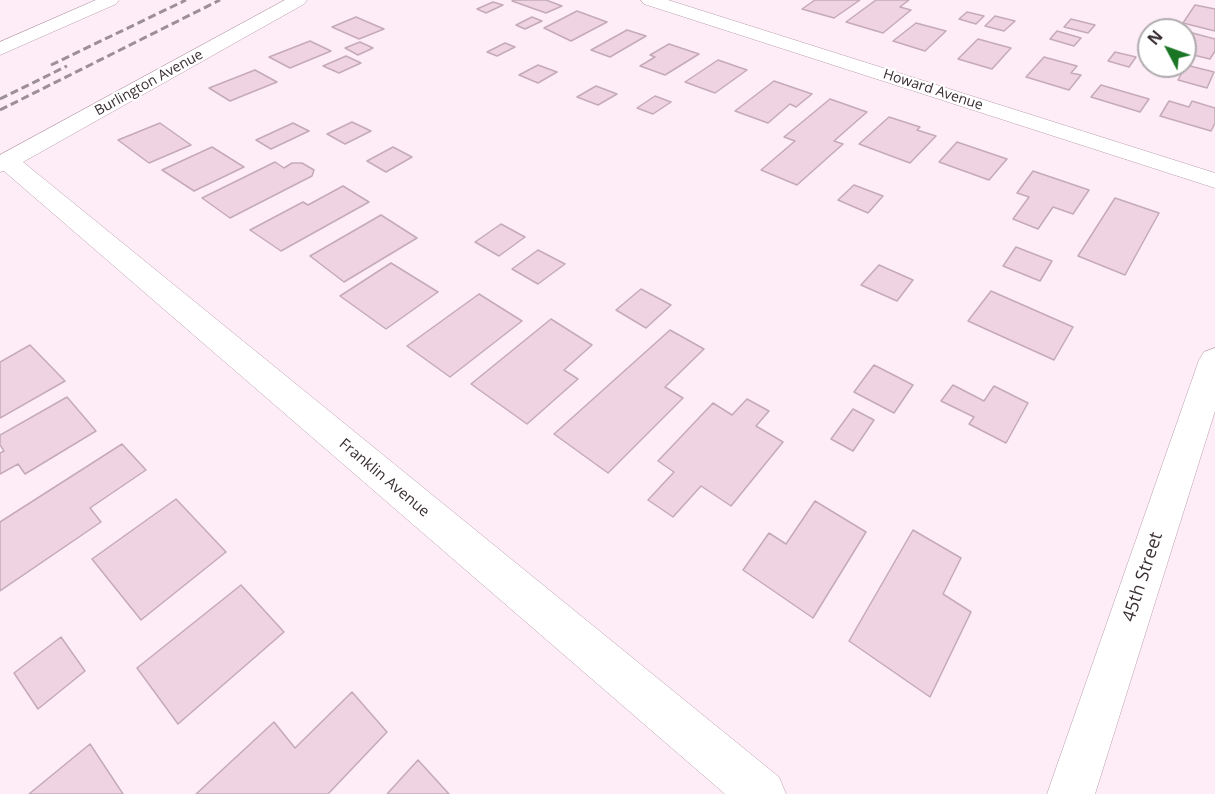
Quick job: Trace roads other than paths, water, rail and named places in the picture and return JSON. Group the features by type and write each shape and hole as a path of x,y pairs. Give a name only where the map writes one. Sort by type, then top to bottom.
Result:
{"street":[{"path":"0,49 110,0"},
{"name":"Burlington Avenue","path":"4,163 298,0"},
{"name":"Howard Avenue","path":"650,0 1215,181"},
{"name":"Franklin Avenue","path":"4,163 762,794"},
{"name":"45th Street","path":"1071,794 1215,360"}],"railway":[{"path":"51,65 186,0"},
{"path":"0,110 220,0"},
{"path":"0,99 67,66"}]}
